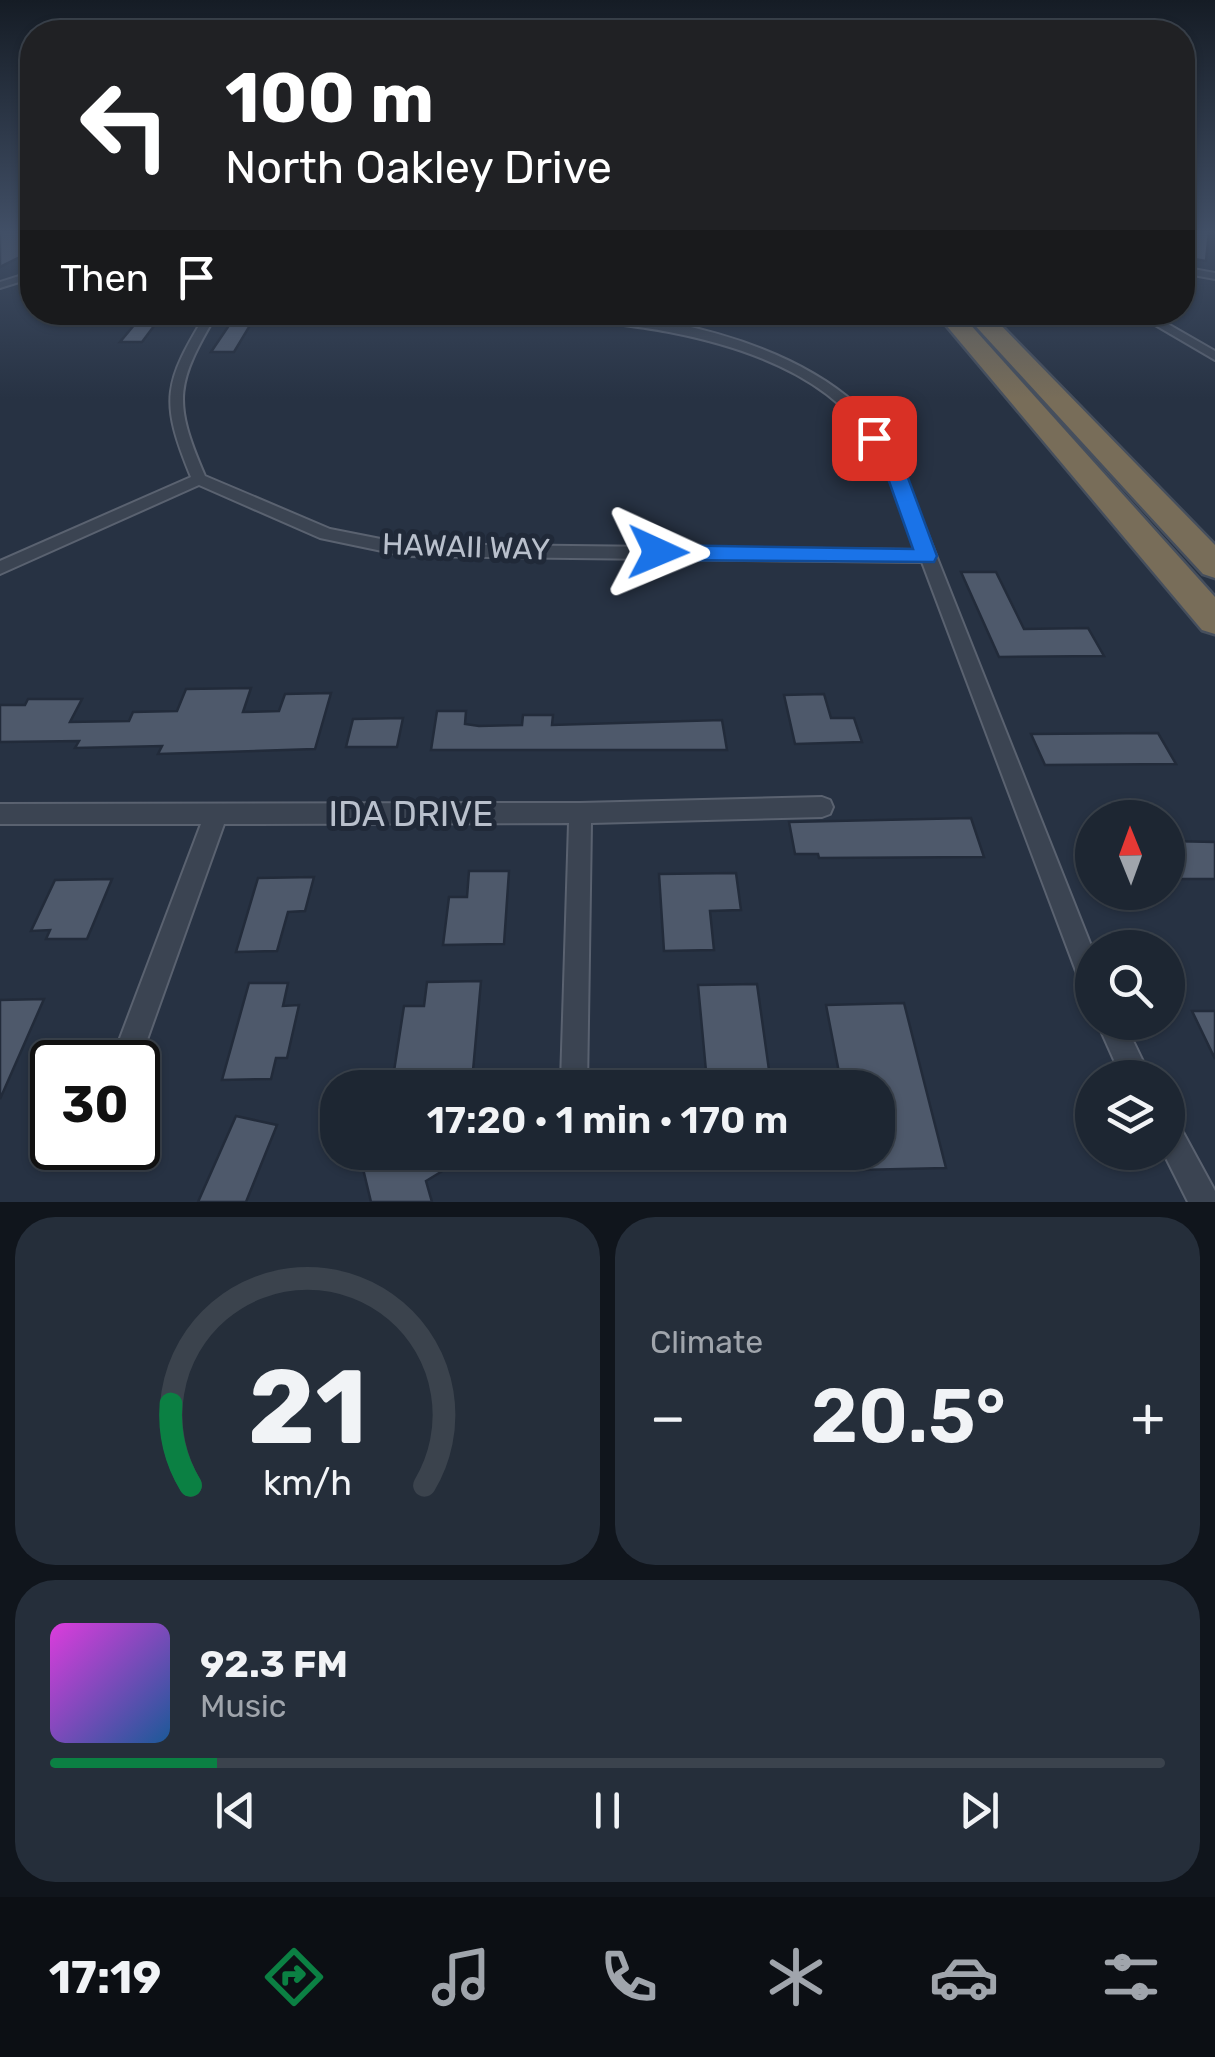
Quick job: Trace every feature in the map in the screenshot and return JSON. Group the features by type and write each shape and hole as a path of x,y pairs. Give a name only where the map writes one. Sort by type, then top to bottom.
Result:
{"highway":[{"path":"957,325 1215,624"},
{"path":"988,325 1215,566"}],"street":[{"path":"0,568 199,479 172,410 172,392 178,371 205,325"},
{"path":"641,325 725,340 817,382 854,410 894,467 1075,935"},
{"path":"1161,325 1215,356"},
{"name":"HAWAII WAY","path":"199,479 326,534 406,550 926,556"},
{"name":"IDA DRIVE","path":"0,814 580,813 822,807"},
{"path":"574,1070 580,813"},
{"path":"133,1040 216,814"},
{"path":"1185,1165 1204,1202"}],"building":[{"path":"134,325 155,325 142,342 120,342"},
{"path":"229,325 250,325 234,352 211,352"},
{"path":"961,572 996,572 1024,629 1088,628 1104,656 999,657"},
{"path":"251,688 243,712 279,711 285,694 331,693 315,749 158,754 162,746 75,748 79,741 0,742 0,705 25,705 28,699 82,699 70,722 129,721 133,712 177,711 186,689"},
{"path":"824,694 831,718 854,718 862,742 795,744 784,695"},
{"path":"437,711 466,711 465,724 479,726 522,725 523,715 553,715 552,725 722,720 727,750 431,750"},
{"path":"403,718 397,747 346,747 353,719"},
{"path":"1158,733 1176,764 1045,765 1031,734"},
{"path":"971,818 984,857 819,858 818,854 795,854 789,822"},
{"path":"1185,841 1215,842 1215,879 1185,879"},
{"path":"469,871 509,871 504,944 443,945 449,897 467,897"},
{"path":"736,873 741,910 710,911 714,950 664,951 659,874"},
{"path":"314,877 305,911 288,912 277,951 236,952 258,878"},
{"path":"112,879 87,939 46,939 50,930 31,931 55,880"},
{"path":"481,981 473,1070 394,1070 404,1006 424,1006 427,982"},
{"path":"249,983 288,983 283,1006 299,1005 287,1058 276,1058 271,1079 222,1080"},
{"path":"757,984 769,1070 706,1070 698,985"},
{"path":"44,999 0,1099 0,1000"},
{"path":"904,1003 946,1168 895,1169 895,1070 839,1070 826,1005"},
{"path":"1192,1011 1215,1011 1215,1059"},
{"path":"236,1116 277,1125 246,1202 198,1202"},
{"path":"363,1170 444,1170 426,1181 432,1202 371,1202"}],"route":[{"path":"658,552 926,556 894,467 874,438"}]}
